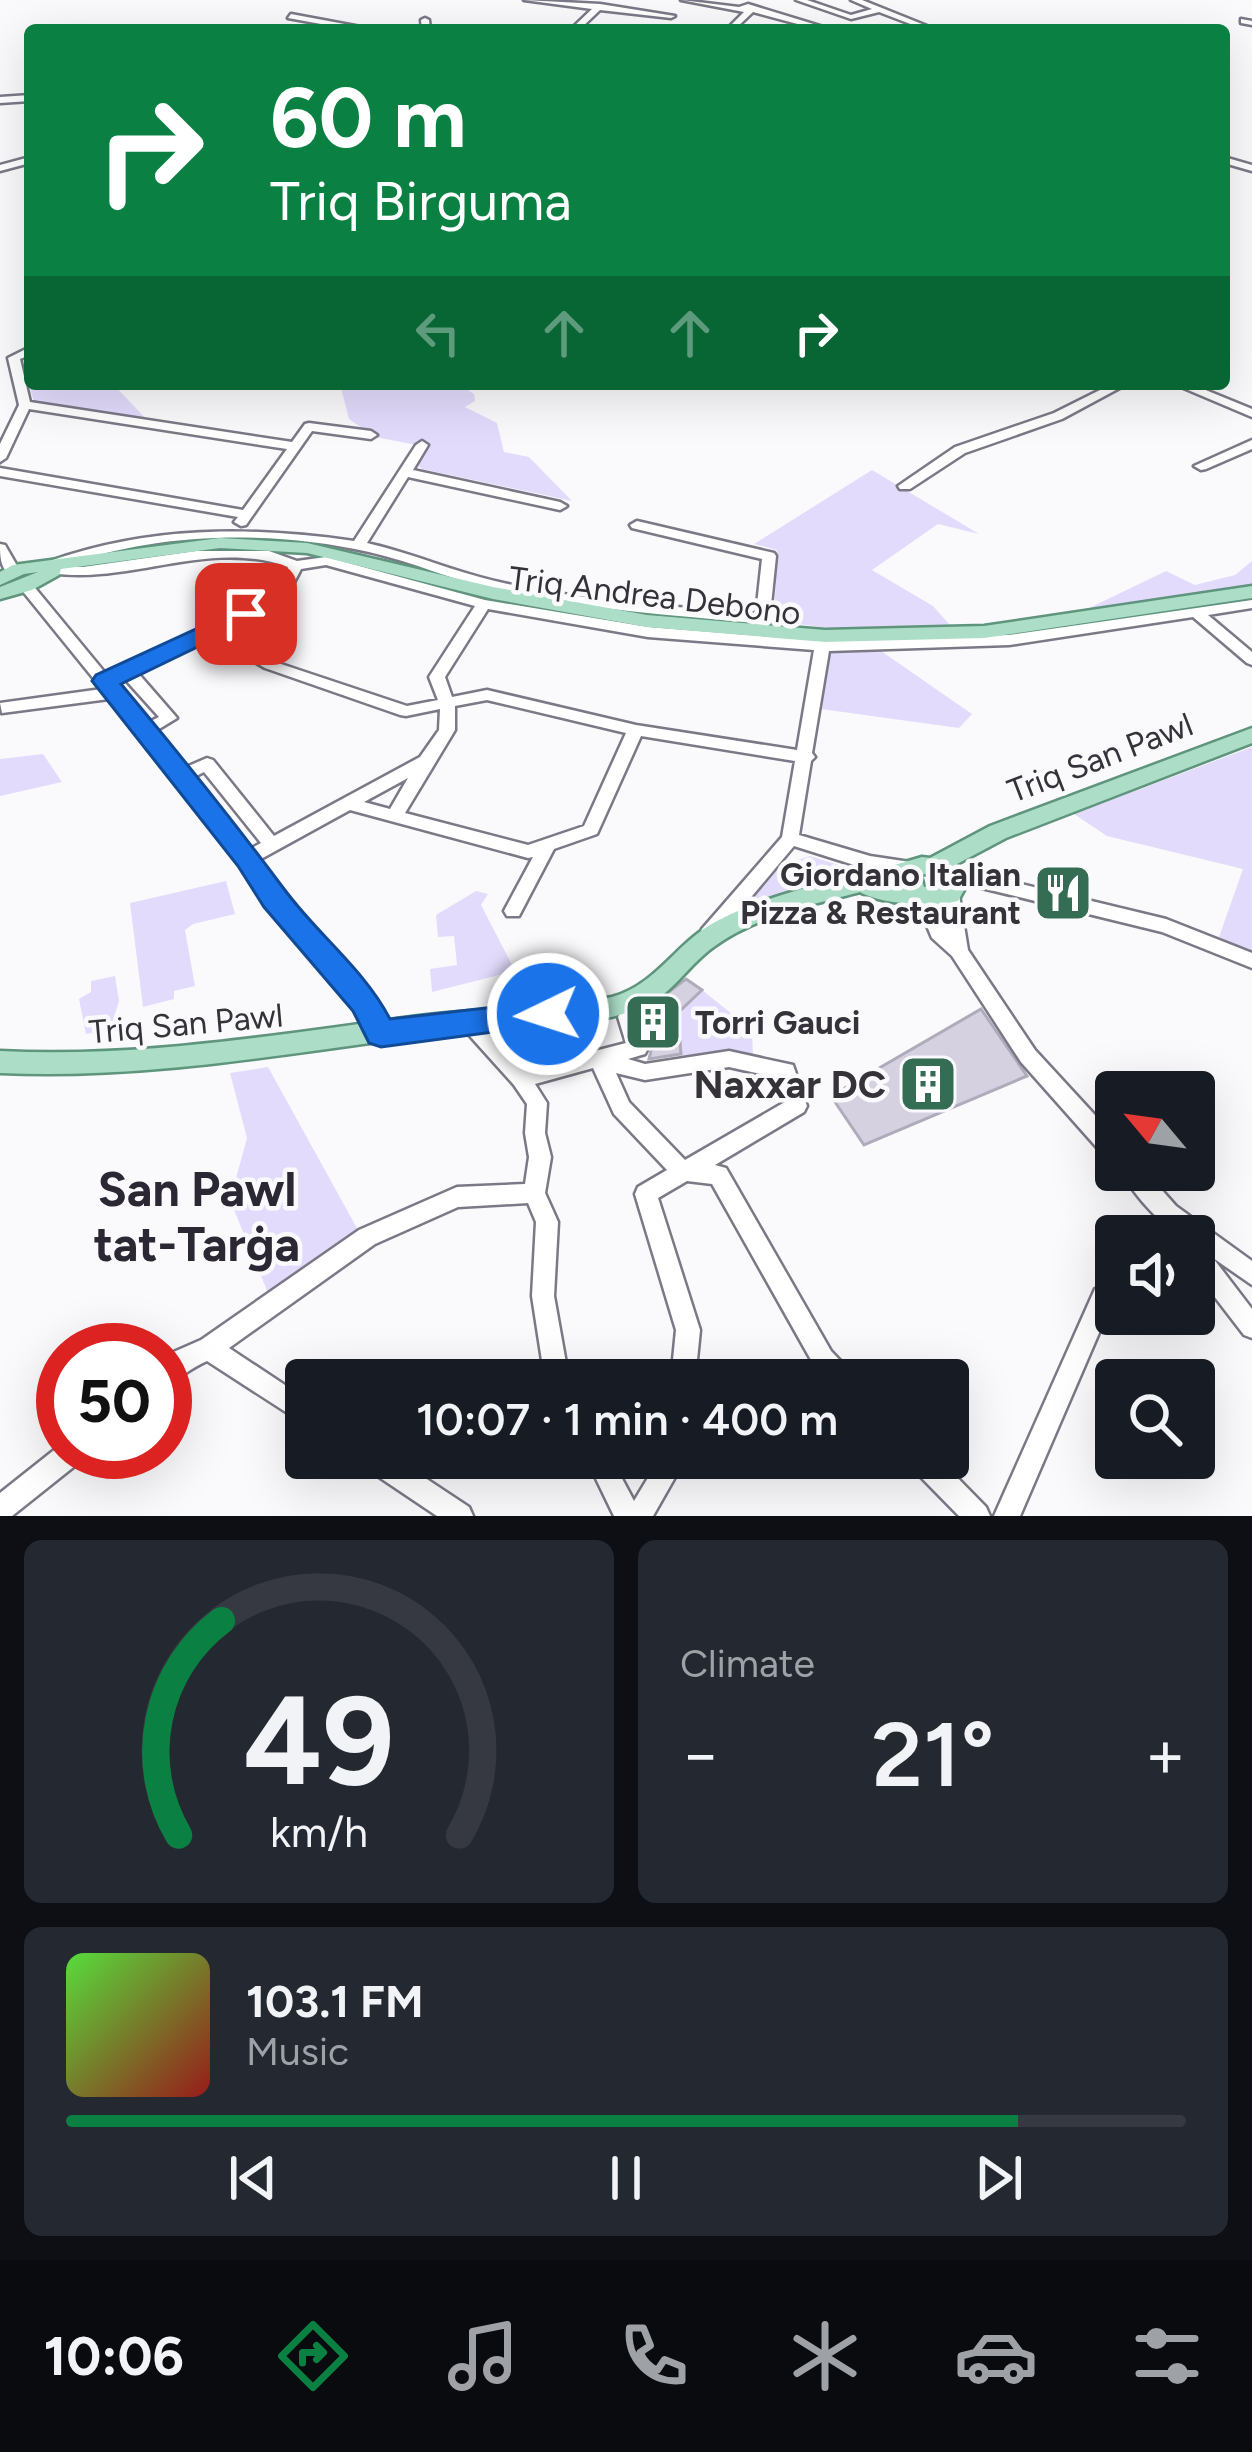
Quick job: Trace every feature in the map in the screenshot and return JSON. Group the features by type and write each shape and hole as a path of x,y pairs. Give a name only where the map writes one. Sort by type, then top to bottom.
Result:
{"main road":[{"name":"Triq Andrea Debono","path":"16,580 82,562 220,543 307,548 493,593 647,621 762,626 825,636 984,632 1252,592"},
{"name":"Triq San Pawl","path":"0,1062 55,1067 186,1061 468,1020 588,1011 650,994 704,939 750,917 846,888 950,879 974,845 1252,735"}],"street":[{"path":"528,0 671,16"},
{"path":"581,24 608,0"},
{"path":"664,24 683,0 741,6 807,24"},
{"path":"741,6 775,0"},
{"path":"800,0 851,17 878,10"},
{"path":"855,0 916,24"},
{"path":"291,16 334,24"},
{"path":"2,450 25,405 14,358 24,353"},
{"path":"904,486 960,450 1058,416 1109,390"},
{"path":"1195,390 1252,413"},
{"path":"25,405 295,446"},
{"path":"234,534 309,427 371,435"},
{"path":"1201,466 1252,443"},
{"path":"358,546 422,445"},
{"path":"0,472 245,514"},
{"path":"405,472 560,506"},
{"path":"204,535 223,511"},
{"path":"637,525 769,556 762,626"},
{"name":"Triq Andrea Debono","path":"55,568 86,551 234,534 358,546 497,586 762,626"},
{"path":"0,548 16,580 248,858 274,899 365,1002 381,1033"},
{"name":"Triq Andrea Debono","path":"55,568 196,555 269,555 296,565 326,561 484,604 647,632 822,646 1009,640 1252,604"},
{"path":"2,708 109,687 127,671 280,597 296,565"},
{"path":"394,815 449,730 446,700 437,677 484,604"},
{"path":"1197,613 1252,660"},
{"path":"212,630 270,665 406,711 487,695 636,730 807,757"},
{"path":"704,939 790,839 822,646"},
{"path":"127,671 169,718 144,731"},
{"path":"349,804 528,852 591,830 636,730"},
{"path":"248,858 426,761"},
{"path":"180,776 207,764 272,845"},
{"path":"790,839 914,882 940,933 959,951 1028,1056 1095,1131"},
{"path":"513,911 548,845"},
{"path":"959,951 950,879 1166,926 1252,962"},
{"path":"521,1079 638,1048 628,1017"},
{"path":"468,1020 538,1103 535,1133 540,1157 534,1193 547,1222 543,1296 554,1359"},
{"path":"600,1060 645,1072 729,1059 786,1071 796,1106 646,1194 688,1330 685,1359"},
{"path":"600,1060 621,1108 682,1171 718,1175 823,1359"},
{"path":"1150,1191 1170,1214 1252,1274"},
{"path":"192,1355 367,1237 457,1197 534,1193"},
{"path":"1215,1282 1252,1327"},
{"path":"1007,1516 1095,1315"},
{"path":"209,1348 285,1399"},
{"path":"0,1509 38,1479"},
{"path":"404,1479 460,1516"},
{"path":"609,1479 628,1516"},
{"path":"639,1516 661,1479"},
{"path":"941,1479 977,1516"}],"shaded area":[{"path":"30,390 119,390 148,421 34,402"},
{"path":"342,390 468,390 475,401 465,407 497,423 504,452 529,457 572,501 422,469 416,464 427,447 375,437 349,419"},
{"path":"872,470 979,534 938,524 872,570 933,606 951,626 829,628 774,621 777,550 754,544"},
{"path":"1252,561 1252,587 1085,610 1166,571 1195,585 1235,575"},
{"path":"881,651 972,714 959,728 821,709 831,653"},
{"path":"1252,747 1252,953 1219,937 1243,869 1107,836 1074,814"},
{"path":"43,754 62,782 0,796 0,759"},
{"path":"810,856 854,870 854,877 754,908 742,904 783,865"},
{"path":"226,881 235,914 185,930 195,986 174,991 174,999 143,1007 130,903"},
{"path":"476,891 488,894 481,905 527,994 506,996 503,974 432,992 430,969 457,965 454,936 438,937 436,915"},
{"path":"115,976 119,1001 110,1030 86,1034 79,999 91,992 91,981"},
{"path":"702,990 752,1030 753,1057 682,1061 680,1041 665,1025"},
{"path":"268,1067 358,1230 268,1293 230,1200 247,1138 230,1073"}],"building":[{"name":"Torri Gauci","path":"686,979 702,990 665,1025 680,1041 681,1054 649,1059 652,1047 640,1013"},
{"name":"Naxxar DC","path":"981,1009 1027,1076 864,1145 831,1096"}],"place":[{"name":"Giordano Italian Pizza & Restaurant","path":"1063,893"},
{"name":"Torri Gauci","path":"653,1022"},
{"name":"Naxxar DC","path":"928,1084"}],"district":[{"name":"San Pawl tat-Tarġa","path":"197,1216"}],"route":[{"path":"246,614 105,681 248,858 274,899 365,1002 381,1033 548,1014"}]}
